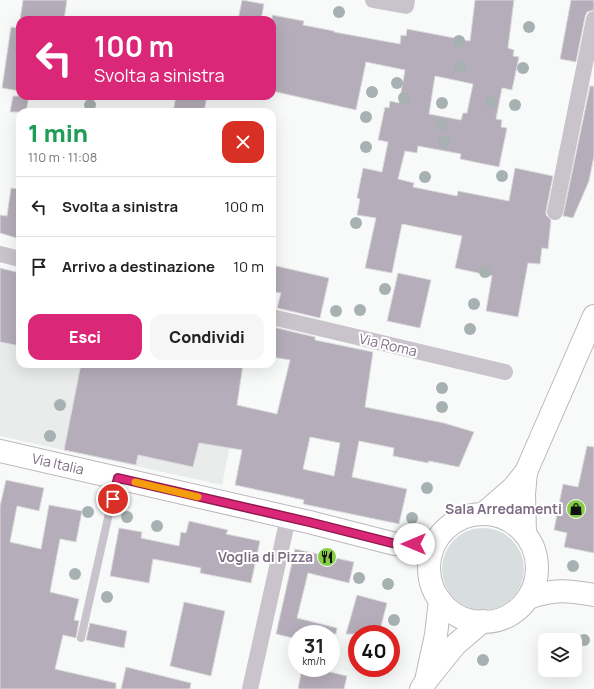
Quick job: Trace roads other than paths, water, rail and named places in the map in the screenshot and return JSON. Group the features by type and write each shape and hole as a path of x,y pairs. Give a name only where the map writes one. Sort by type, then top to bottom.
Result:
{"main road":[{"path":"483,514 513,488 526,472 594,316"},
{"name":"Via Italia","path":"0,451 396,544 426,543 437,539"},
{"path":"525,533 524,494 526,472"},
{"path":"483,514 499,516 513,523 525,533 536,554 537,565 533,589 528,598 519,608 508,616 496,620 483,621 464,618 455,613 440,600 434,590 429,571 429,561 437,539 445,529 458,520 470,515 483,514"},
{"name":"Via Italia","path":"396,544 410,553 429,571"},
{"path":"537,565 545,577 569,591"},
{"path":"528,598 550,592 569,591 594,595"},
{"path":"423,685 436,635 440,600"},
{"path":"423,685 455,644 483,621"}],"street":[{"path":"373,0 406,6 407,0"},
{"path":"556,212 594,19"},
{"path":"0,254 16,258"},
{"name":"Via Roma","path":"276,319 505,372"},
{"path":"250,689 288,518"}],"lane":[{"path":"81,638 118,478"}],"place":[{"name":"Sala Arredamenti","path":"576,509"},
{"name":"Voglia di Pizza","path":"327,557"}]}
